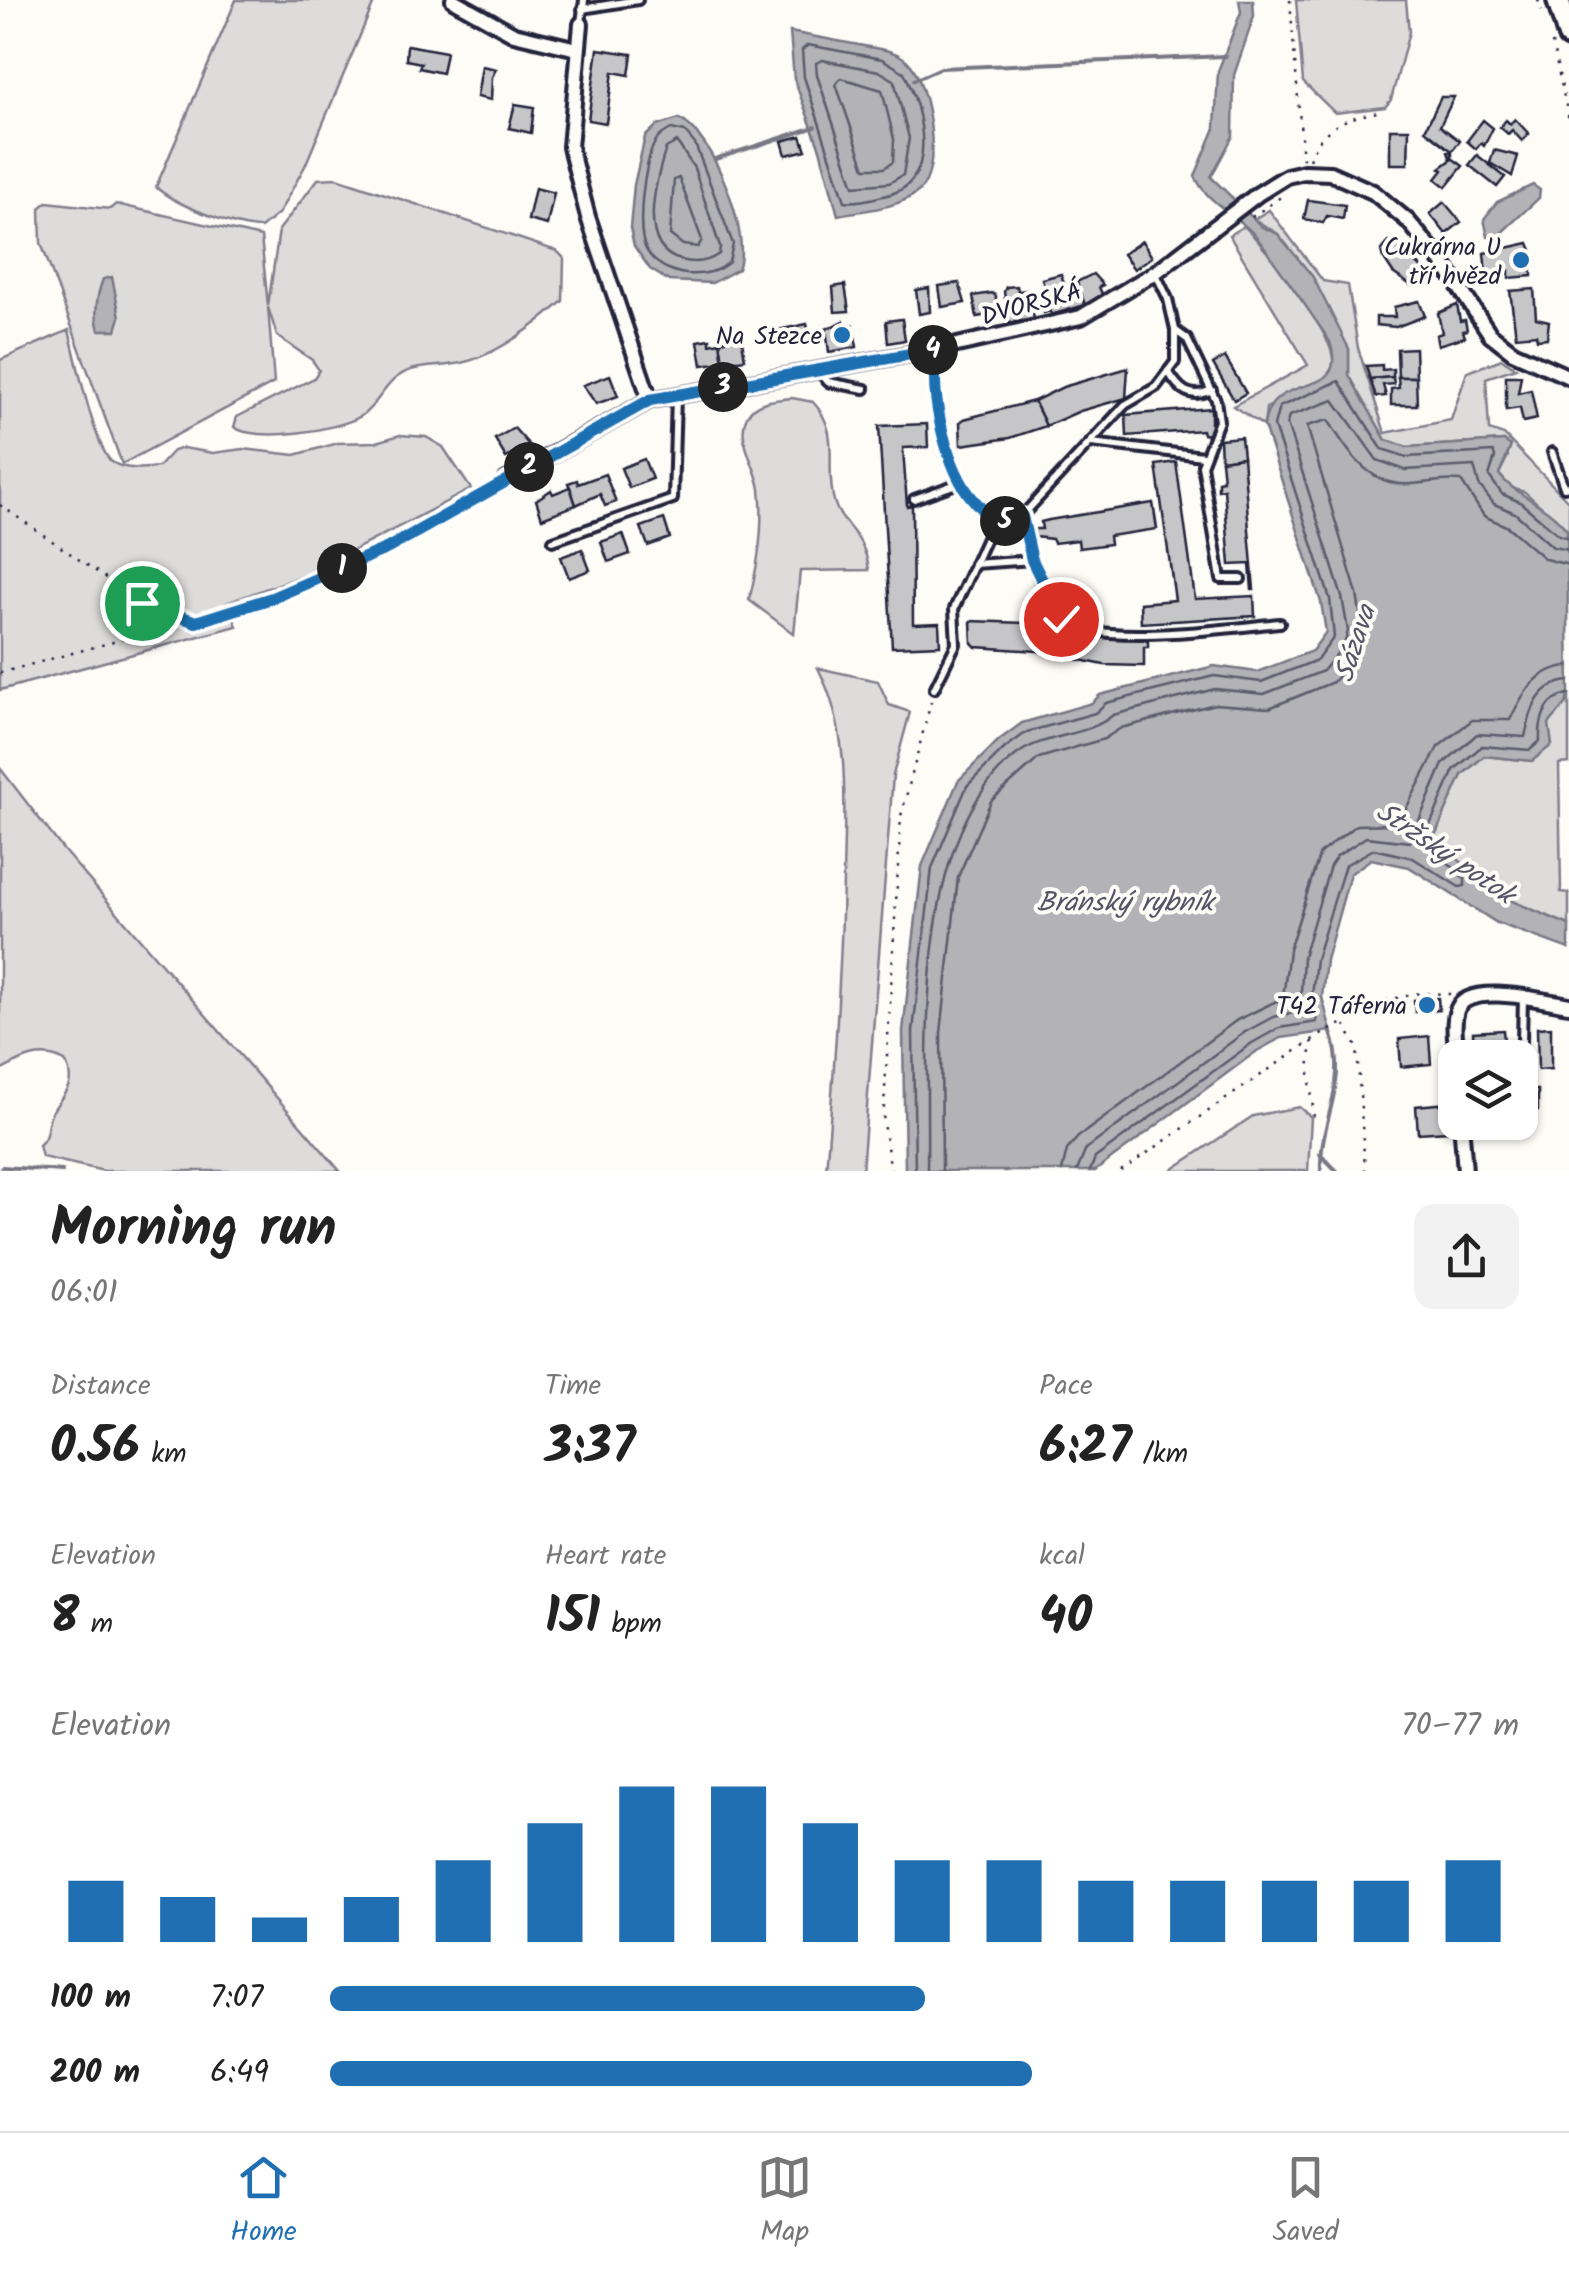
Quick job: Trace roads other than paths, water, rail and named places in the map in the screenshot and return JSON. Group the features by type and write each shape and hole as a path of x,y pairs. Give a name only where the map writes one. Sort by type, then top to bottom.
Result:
{"main road":[{"path":"1558,0 1560,37"}],"street":[{"path":"453,0 514,34 577,48"},
{"path":"580,24 570,147 588,217 650,400"},
{"name":"DVORSKÁ","path":"505,480 650,400 939,349 1081,317 1156,272 1258,194 1287,176 1304,172 1330,173 1374,192 1408,221 1443,263 1490,334 1513,352 1569,377"},
{"path":"1455,1040 1458,1008 1468,997 1483,994 1569,1004"},
{"path":"1462,1140 1465,1171"}],"lane":[{"path":"580,24 583,4 638,0"},
{"path":"992,525 1022,516 1125,405 1156,386 1175,362 1175,330 1156,272"},
{"path":"1175,330 1186,339 1212,390 1218,420 1202,456 1221,580 1241,579"},
{"path":"934,689 956,644 954,609 992,525 987,512 962,482 947,448 944,423 933,392 939,349"},
{"path":"818,370 828,382 865,388"},
{"path":"1168,371 1178,389 1194,396 1212,390"},
{"path":"553,541 673,499 676,395"},
{"path":"1090,443 1202,456"},
{"path":"1552,452 1564,487 1569,486"},
{"path":"914,499 962,482"},
{"path":"1022,516 1032,560 1061,619 1087,632 1126,634 1280,624"},
{"path":"974,564 1032,560"},
{"path":"1522,1040 1523,998"}],"water":[{"name":"Bránský rybník","path":"1239,0 1253,0 1254,16 1234,75 1233,136 1211,177 1262,227 1278,234 1313,277 1349,349 1349,375 1386,440 1407,447 1504,441 1511,446 1499,474 1567,530 1569,693 1566,704 1549,724 1552,745 1532,761 1484,756 1462,775 1434,838 1500,896 1569,925 1569,949 1497,923 1409,867 1371,859 1350,874 1326,960 1322,997 1331,1031 1281,1038 1257,1051 1095,1171 905,1171 903,1031 922,866 958,781 1022,723 1092,703 1100,695 1214,666 1257,672 1312,651 1326,632 1321,602 1264,426 1270,408 1280,396 1329,373 1333,361 1330,342 1261,243 1208,195 1195,176 1215,128 1218,71 1241,12"},
{"path":"790,32 885,50 900,55 911,65 923,92 931,129 930,166 919,191 891,205 838,215 820,149 794,79"},
{"path":"679,119 692,128 716,164 739,234 738,269 712,283 669,281 650,269 634,246 630,228 634,185 645,137 656,126"},
{"path":"1533,185 1540,190 1539,198 1498,236 1488,237 1484,219 1497,202"},
{"path":"112,277 120,317 116,330 99,330 99,291 103,279"}],"waterway":[{"path":"914,80 941,68 1226,56"},
{"path":"715,159 815,127"},
{"path":"1321,1171 1336,1084 1336,1049 1330,1030"},
{"path":"1320,1154 1337,1171"},
{"path":"2,1167 62,1171"}],"place":[{"name":"Cukrárna U tří hvězd","path":"1521,260"},
{"name":"Na Stezce","path":"842,335"},
{"name":"T42 Táferna","path":"1427,1005"}],"water label":[{"name":"Sázava","path":"1354,643"},
{"name":"Stržský potok","path":"1446,852"}]}
